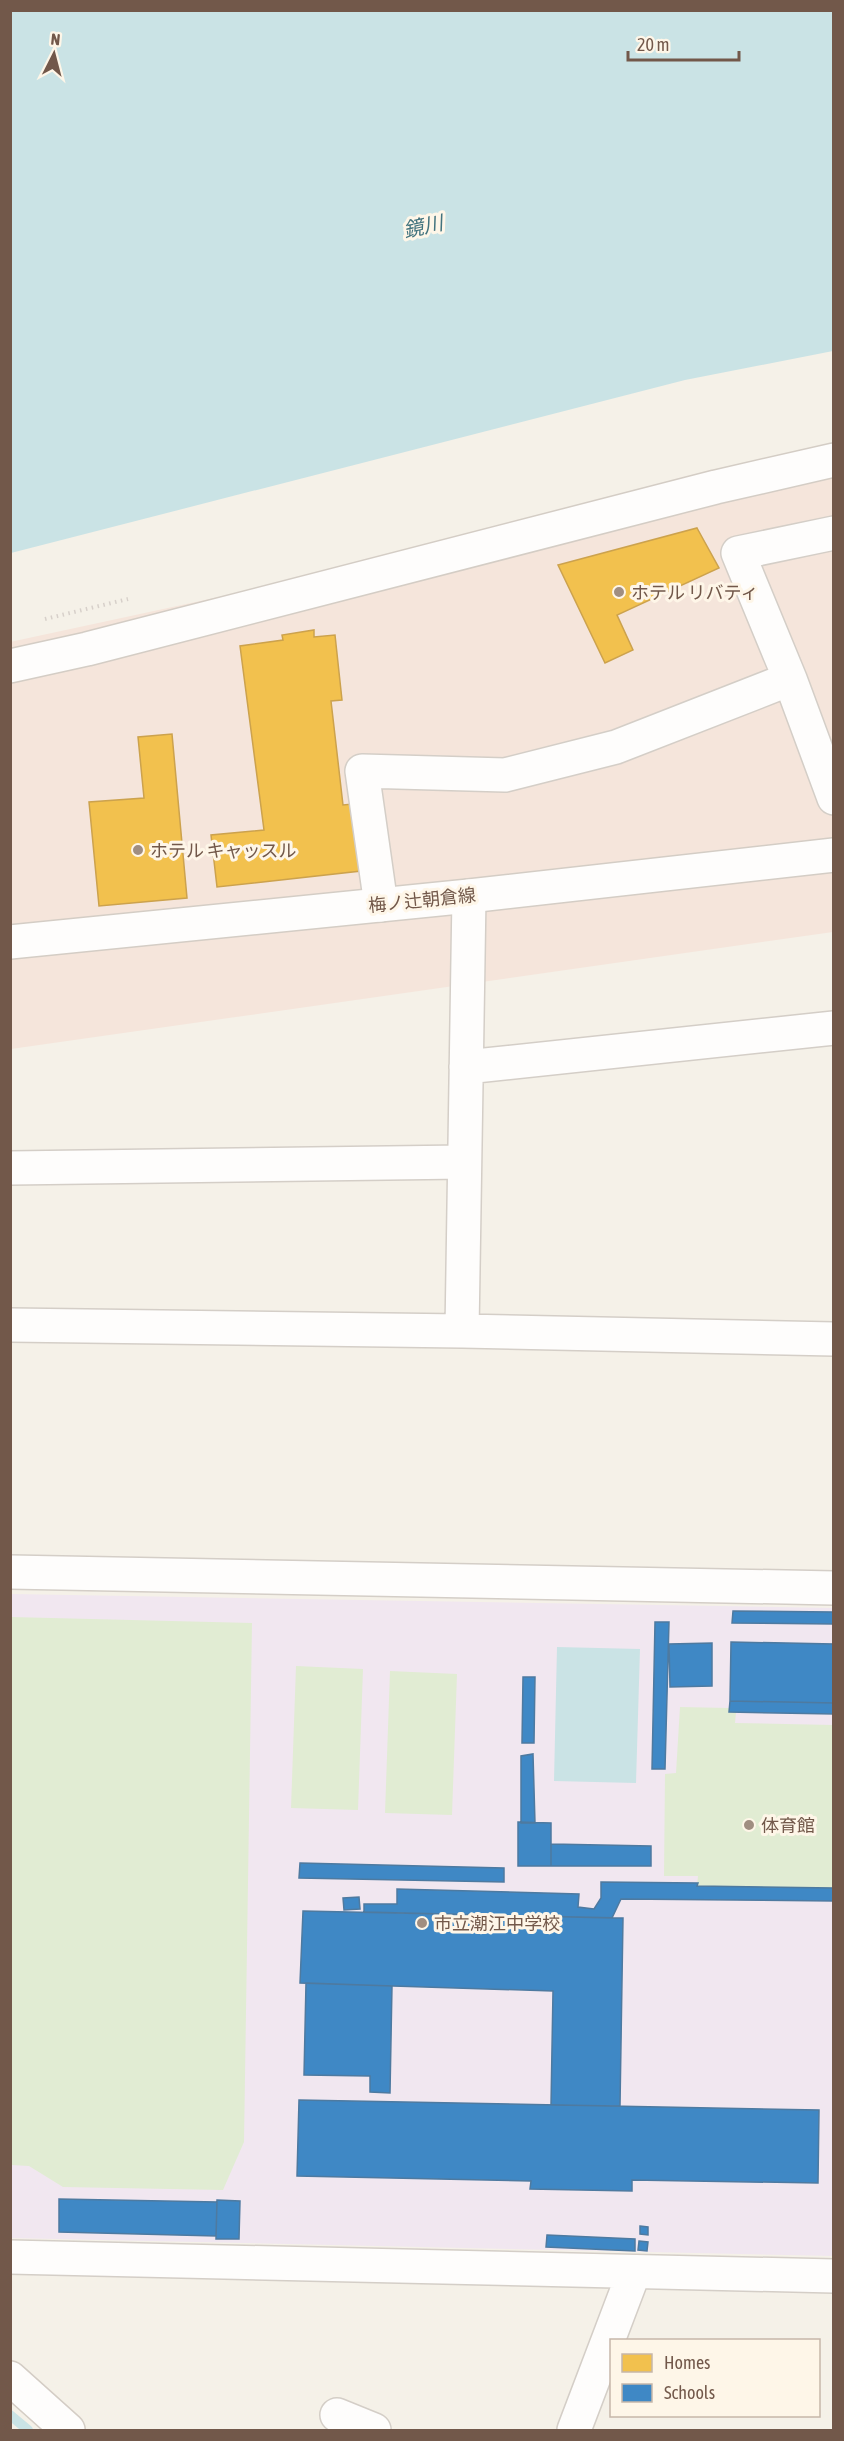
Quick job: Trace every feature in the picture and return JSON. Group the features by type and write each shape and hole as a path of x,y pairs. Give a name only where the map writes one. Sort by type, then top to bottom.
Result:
{"street":[{"path":"10,666 98,646 716,487 834,460"},
{"path":"834,533 738,553 790,679 834,798"},
{"path":"381,904 362,771 505,775 616,747 790,679"},
{"name":"梅ノ辻朝倉線","path":"10,942 469,896 834,855"},
{"path":"462,1331 469,896"},
{"path":"466,1067 834,1028"},
{"path":"10,1168 464,1162"},
{"path":"10,1325 834,1339"},
{"path":"10,1572 834,1588"},
{"path":"10,2257 834,2276"},
{"path":"574,2430 634,2272"},
{"path":"10,2378 68,2430"},
{"path":"337,2415 374,2430"}],"shaded area":[{"path":"833,465 833,932 11,1049 10,642"},
{"name":"市立潮江中学校","path":"11,1594 833,1608 833,2256 11,2238"}],"green space":[{"path":"11,1617 252,1623 244,2142 223,2190 63,2187 29,2166 11,2165"},
{"path":"296,1666 363,1669 358,1810 291,1808"},
{"path":"390,1671 457,1674 452,1815 385,1813"},
{"name":"体育館","path":"680,1707 729,1708 730,1712 736,1712 735,1723 833,1725 833,1888 697,1886 698,1876 664,1876 665,1774 676,1773"}],"water":[{"name":"鏡川","path":"11,10 833,11 833,351 685,380 11,553"},
{"path":"557,1647 640,1649 636,1783 554,1781"}],"building: Homes":[{"name":"ホテル リバティ","path":"697,528 719,568 617,615 633,650 605,663 558,565"},
{"path":"314,630 314,637 335,635 342,700 331,701 343,805 353,804 361,871 217,887 211,835 264,830 240,646 283,640 282,635"},
{"name":"ホテル キャッスル","path":"172,734 187,898 99,906 89,802 144,798 138,737"}],"building: Schools":[{"path":"733,1611 834,1612 834,1624 732,1623"},
{"path":"655,1622 669,1622 665,1769 652,1769"},
{"path":"731,1642 834,1644 834,1703 730,1701"},
{"path":"712,1643 712,1686 670,1687 669,1644"},
{"path":"523,1677 535,1677 534,1743 522,1743"},
{"path":"730,1701 834,1703 834,1714 729,1712"},
{"path":"533,1754 535,1823 521,1823 521,1756"},
{"path":"518,1822 551,1823 551,1866 518,1866"},
{"path":"551,1844 651,1846 651,1866 551,1866"},
{"path":"300,1863 504,1868 504,1882 299,1878"},
{"path":"601,1882 834,1888 834,1901 621,1899 612,1918 364,1912 364,1904 397,1904 397,1889 579,1894 578,1907 594,1909 601,1898"},
{"path":"359,1897 360,1909 344,1910 343,1898"},
{"path":"303,1911 623,1918 620,2106 551,2105 553,1991 300,1983"},
{"path":"306,1983 392,1986 390,2093 370,2092 370,2076 304,2075"},
{"path":"299,2100 819,2110 818,2183 632,2180 632,2191 530,2189 531,2181 297,2176"},
{"path":"59,2199 217,2202 216,2236 59,2232"},
{"path":"217,2200 240,2201 239,2239 216,2239"},
{"path":"640,2226 648,2227 648,2235 640,2234"},
{"path":"547,2235 635,2239 635,2251 546,2247"},
{"path":"639,2241 648,2242 647,2251 638,2250"}],"waterway":[{"path":"10,2415 28,2430"}],"place":[{"name":"ホテル リバティ","path":"619,592"},
{"name":"ホテル キャッスル","path":"138,850"},
{"name":"体育館","path":"749,1825"},
{"name":"市立潮江中学校","path":"422,1923"}]}
